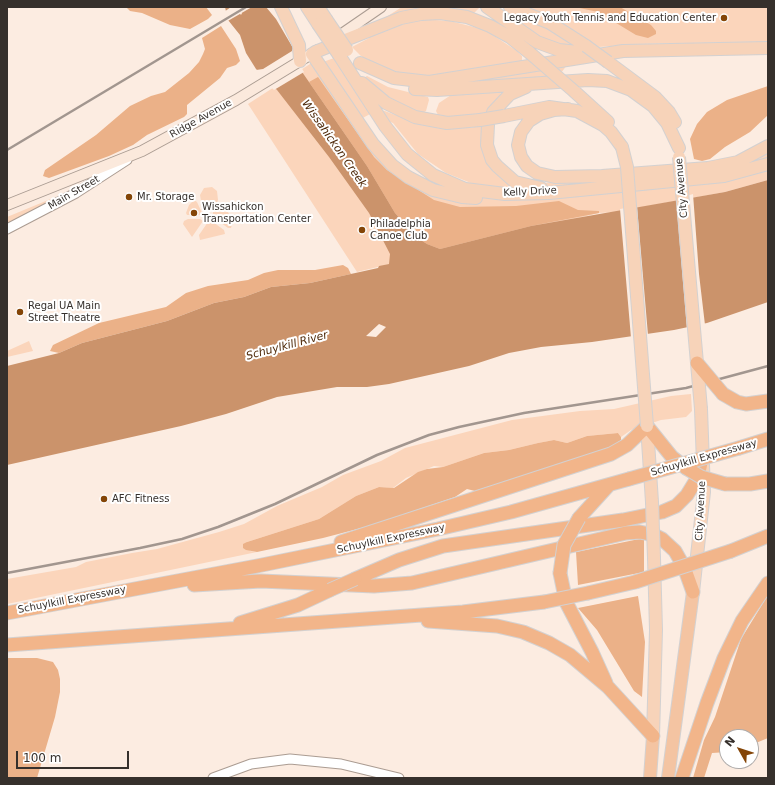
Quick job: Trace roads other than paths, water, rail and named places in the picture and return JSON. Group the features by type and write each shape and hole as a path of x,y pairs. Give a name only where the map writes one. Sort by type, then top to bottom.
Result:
{"highway":[{"path":"697,363 724,394 737,402 746,404 768,401"},
{"path":"257,566 363,535 617,452 627,445 647,426 655,445 701,477 725,484 750,484 768,481"},
{"name":"Schuylkill Expressway","path":"7,613 257,566 438,529 609,485 768,439"},
{"path":"219,630 298,605 399,560 443,546 623,520 662,512 676,506 688,495 698,477 702,458"},
{"path":"608,688 592,652 566,602 560,573 564,545 579,518 609,485"},
{"path":"122,591 261,581 374,586 412,583 626,533 640,532 662,539 676,551 693,592"},
{"path":"7,645 463,612 544,602 635,582 732,551 768,536"},
{"path":"682,778 709,695 726,652 751,606 768,583"},
{"name":"City Avenue","path":"668,778 693,592"},
{"path":"378,618 479,624 503,627 523,632 549,643 565,652 608,688 654,736 650,778"}],"main road":[{"path":"281,7 299,45 300,61"},
{"path":"307,7 322,21 343,52 348,67 377,97 405,114 426,120 447,123 484,122 498,114 549,107 568,109 585,114 595,119 611,132 622,147"},
{"path":"318,7 322,21"},
{"name":"Ridge Avenue","path":"7,205 138,153 264,83 313,53 381,7"},
{"path":"486,7 527,36 548,47 605,58"},
{"name":"City Avenue","path":"510,7 550,23 605,58 663,104 674,119 677,128 701,409 703,505 693,592"},
{"path":"505,194 483,198 462,197 433,190 408,177 376,148 313,53 401,18 421,14 440,13 467,17 490,26 510,37 608,122 622,147 627,167 647,426"},
{"path":"360,63 394,78 429,82 584,59 605,58 645,50 768,48"},
{"path":"343,52 388,82 417,89 437,90 596,80 623,86 642,97 662,116 679,153"},
{"name":"Kelly Drive","path":"348,67 361,92 392,136 407,154 424,169 444,181 465,190 505,194 539,194 564,190 734,174 768,164"},
{"path":"498,114 510,94 535,84"},
{"path":"568,109 540,114 529,121 521,132 518,145 521,156 527,166 537,173 554,177 609,175 708,168 738,162 768,146"},
{"path":"484,122 492,160 502,172 524,185 564,190"},
{"path":"708,168 749,151 768,137"},
{"path":"734,174 768,157"},
{"path":"654,736 656,630 652,502 655,445"}],"street":[{"name":"Main Street","path":"7,229 76,193 138,153"},
{"path":"213,778 230,770 251,764 290,759 350,766 399,778"}],"water":[{"path":"225,7 235,7 241,15 242,13 239,7 266,7 276,19 293,48 292,51 300,69 367,166 395,213 416,237 427,244 440,249 531,226 725,192 768,180 768,302 707,323 674,330 592,342 541,347 509,353 469,366 389,384 367,387 337,387 277,397 226,414 181,426 7,465 7,366 59,353 82,343 167,321 214,303 244,297 271,287 310,283 378,268 379,266 389,264 390,254 369,213 329,157 277,90 256,69 246,53 240,35 228,20","holes":["379,324 386,327 376,337 366,336"]}],"railway":[{"path":"7,150 246,7"},
{"path":"7,573 182,539 218,527 275,504 377,455 429,435 524,413 686,388 768,366"}],"place":[{"name":"Legacy Youth Tennis and Education Center","path":"724,18"},
{"name":"Mr. Storage","path":"129,197"},
{"name":"Wissahickon Transportation Center","path":"194,213"},
{"name":"Philadelphia Canoe Club","path":"362,230"},
{"name":"Regal UA Main Street Theatre","path":"20,312"},
{"name":"AFC Fitness","path":"104,499"}],"water label":[{"name":"Wissahickon Creek","path":"334,144"},
{"name":"Schuylkill River","path":"287,346"}]}
